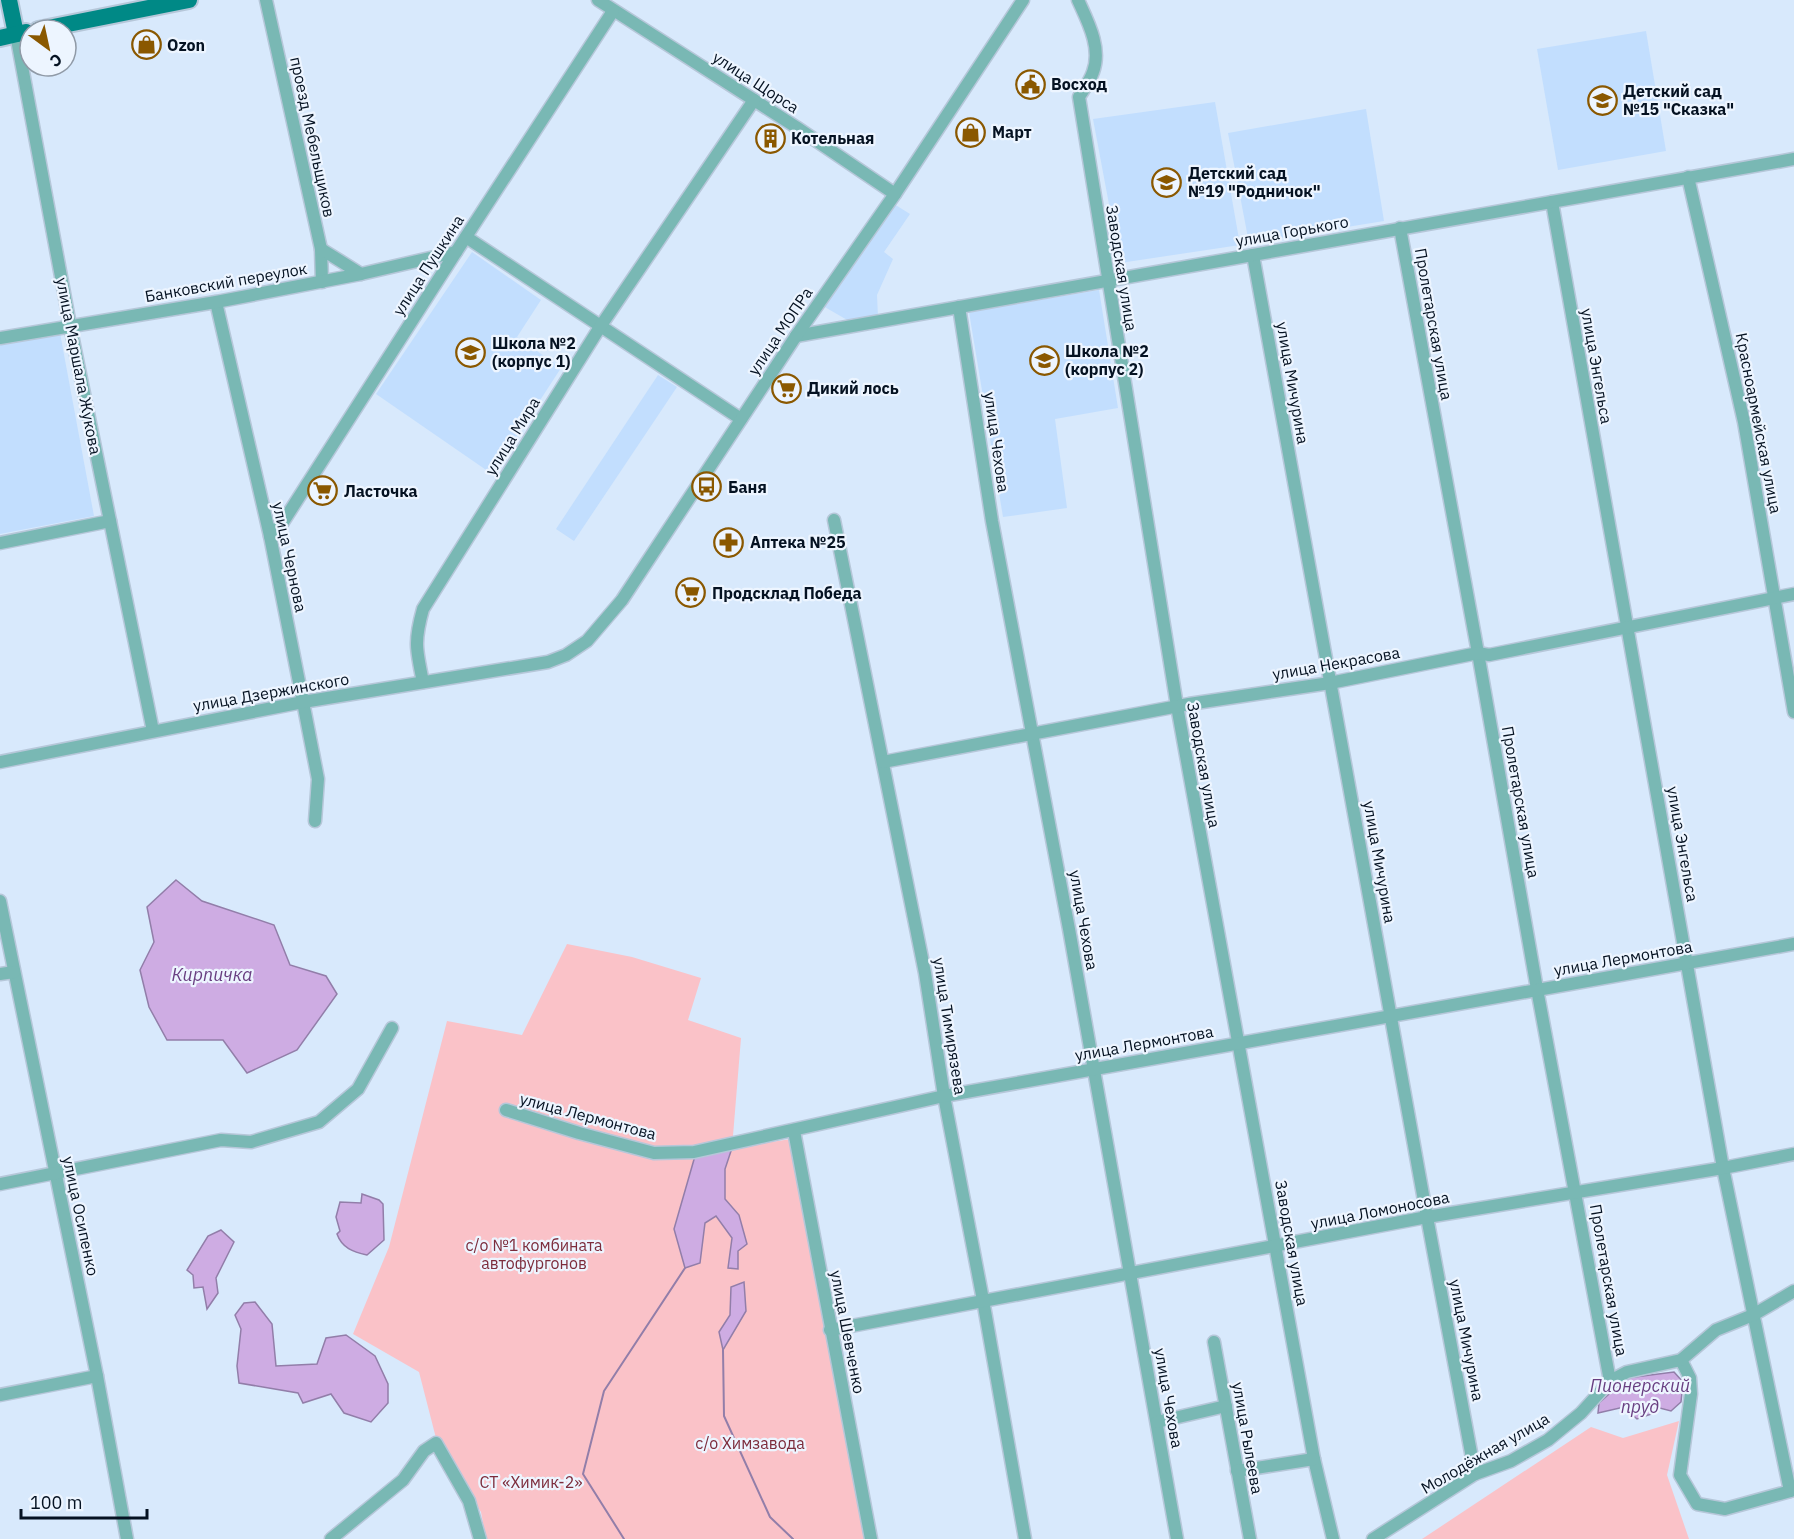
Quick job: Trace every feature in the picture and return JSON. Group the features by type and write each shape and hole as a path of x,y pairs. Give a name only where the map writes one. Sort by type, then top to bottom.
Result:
{"main road":[{"name":"улица Маршала Жукова","path":"9,0 15,34"},
{"path":"78,22 189,0"}],"street":[{"name":"проезд Мебельщиков","path":"266,0 321,249 322,282"},
{"name":"улица Щорса","path":"598,0 895,194"},
{"name":"улица МОПРа","path":"548,662 566,655 587,641 622,600 796,336 895,194 1023,0"},
{"name":"Заводская улица","path":"1078,0 1092,32 1097,56 1093,73 1079,97 1177,706 1314,1459 1333,1539"},
{"name":"улица Пушкина","path":"270,536 283,522 613,11"},
{"name":"улица Маршала Жукова","path":"15,34 70,325 153,731"},
{"name":"улица Мира","path":"423,682 416,648 416,634 423,609 600,327 754,100"},
{"name":"улица Горького","path":"796,336 1794,159"},
{"name":"Красноармейская улица","path":"1688,177 1744,422 1794,712"},
{"name":"улица Энгельса","path":"1552,202 1724,1168 1753,1315 1792,1491"},
{"name":"Пролетарская улица","path":"1400,228 1610,1381"},
{"path":"466,237 741,419"},
{"path":"321,249 361,274"},
{"name":"Банковский переулок","path":"0,338 216,302 361,274 456,252"},
{"name":"улица Мичурина","path":"1253,255 1475,1474"},
{"name":"улица Чернова","path":"216,302 270,536 318,779 315,821"},
{"name":"улица Чехова","path":"959,307 992,521 1069,929 1177,1539"},
{"name":"улица Тимирязева","path":"834,520 925,973 944,1096 1025,1539"},
{"path":"0,543 110,521"},
{"name":"улица Некрасова","path":"883,762 1177,706 1330,683 1478,653 1489,655 1794,594"},
{"name":"улица Дзержинского","path":"0,762 303,702 548,662"},
{"name":"улица Осипенко","path":"0,901 97,1376 127,1539"},
{"name":"улица Лермонтова","path":"506,1110 654,1153 694,1152 944,1096 1794,944"},
{"path":"0,974 14,972"},
{"path":"0,1184 221,1140 251,1142 319,1122 358,1089 392,1028"},
{"name":"улица Шевченко","path":"794,1131 871,1539"},
{"name":"улица Ломоносова","path":"830,1330 1427,1217 1724,1168 1794,1154"},
{"name":"Молодёжная улица","path":"1373,1539 1475,1474 1511,1461 1548,1440 1581,1413 1610,1381 1627,1372 1681,1360 1716,1330 1753,1315 1794,1291"},
{"name":"улица Рылеева","path":"1214,1342 1250,1539"},
{"path":"1681,1360 1690,1378 1691,1394 1680,1476 1697,1504 1725,1509 1792,1491"},
{"path":"0,1395 97,1376"},
{"path":"1157,1422 1226,1406"},
{"path":"331,1539 403,1480 424,1451 436,1443 469,1501 480,1539"},
{"path":"1237,1471 1314,1459"}],"shaded area":[{"name":"Детский сад №15 \"Сказка\"","path":"1646,31 1666,151 1558,170 1537,49"},
{"name":"Детский сад №19 \"Родничок\"","path":"1215,102 1240,245 1120,263 1093,119"},
{"path":"1366,109 1384,221 1249,243 1228,133"},
{"path":"894,204 910,214 884,252 893,259 877,295 878,317 849,321 823,306"},
{"name":"Школа №2 (корпус 1)","path":"472,252 541,300 517,337 561,368 492,474 376,394"},
{"name":"Школа №2 (корпус 2)","path":"1099,290 1118,408 1055,419 1067,508 1003,517 969,312"},
{"path":"60,333 94,516 0,534 0,344"},
{"path":"658,375 677,387 574,541 556,529"}],"green space":[{"path":"567,944 632,957 701,978 688,1020 741,1038 732,1148 791,1139 866,1539 486,1539 481,1512 437,1442 419,1372 353,1334 389,1247 447,1021 522,1035","holes":["732,1149 725,1169 725,1199 739,1215 728,1268 732,1238 716,1216 705,1223 700,1263 685,1268","731,1287 746,1311 723,1349 719,1332 730,1315"]},
{"path":"1679,1421 1667,1475 1689,1539 1422,1539 1591,1427 1623,1438"}],"water":[{"name":"Кирпичка","path":"176,880 202,901 274,925 290,965 326,976 337,994 297,1050 247,1073 223,1040 167,1040 149,1007 140,970 154,942 147,907"},
{"path":"732,1148 725,1169 725,1199 739,1215 747,1244 738,1251 738,1269 728,1268 732,1238 716,1216 705,1223 700,1263 685,1268 674,1229 695,1156"},
{"path":"362,1194 379,1200 383,1204 384,1240 367,1255 349,1249 337,1234 340,1231 336,1217 340,1202 361,1203"},
{"path":"221,1230 234,1242 216,1278 218,1293 207,1309 203,1287 194,1288 193,1275 187,1270 208,1236"},
{"path":"744,1282 746,1311 723,1350 719,1332 730,1315 731,1287"},
{"path":"255,1302 272,1324 276,1366 317,1364 326,1338 346,1335 375,1356 388,1384 388,1403 371,1422 344,1413 331,1394 303,1403 298,1393 239,1383 237,1366 241,1329 235,1315 244,1303"},
{"name":"Пионерский пруд","path":"1674,1372 1683,1382 1681,1402 1671,1411 1656,1407 1651,1414 1637,1419 1624,1407 1598,1413 1599,1403 1627,1378"}],"waterway":[{"path":"624,1539 583,1474 604,1391 685,1268"},
{"path":"723,1350 724,1416 770,1517 793,1539"}],"place":[{"name":"Ozon","path":"146,45"},
{"name":"Восход","path":"1030,84"},
{"name":"Детский сад №15 \"Сказка\"","path":"1602,100"},
{"name":"Март","path":"971,132"},
{"name":"Котельная","path":"770,138"},
{"name":"Детский сад №19 \"Родничок\"","path":"1167,182"},
{"name":"Школа №2 (корпус 1)","path":"471,352"},
{"name":"Школа №2 (корпус 2)","path":"1044,360"},
{"name":"Дикий лось","path":"786,388"},
{"name":"Баня","path":"707,487"},
{"name":"Ласточка","path":"323,491"},
{"name":"Аптека №25","path":"729,542"},
{"name":"Продсклад Победа","path":"691,593"}],"park label":[{"name":"с/о №1 комбината автофургонов","path":"534,1254"},
{"name":"с/о Химзавода","path":"750,1443"},
{"name":"СТ «Химик-2»","path":"531,1482"}]}
